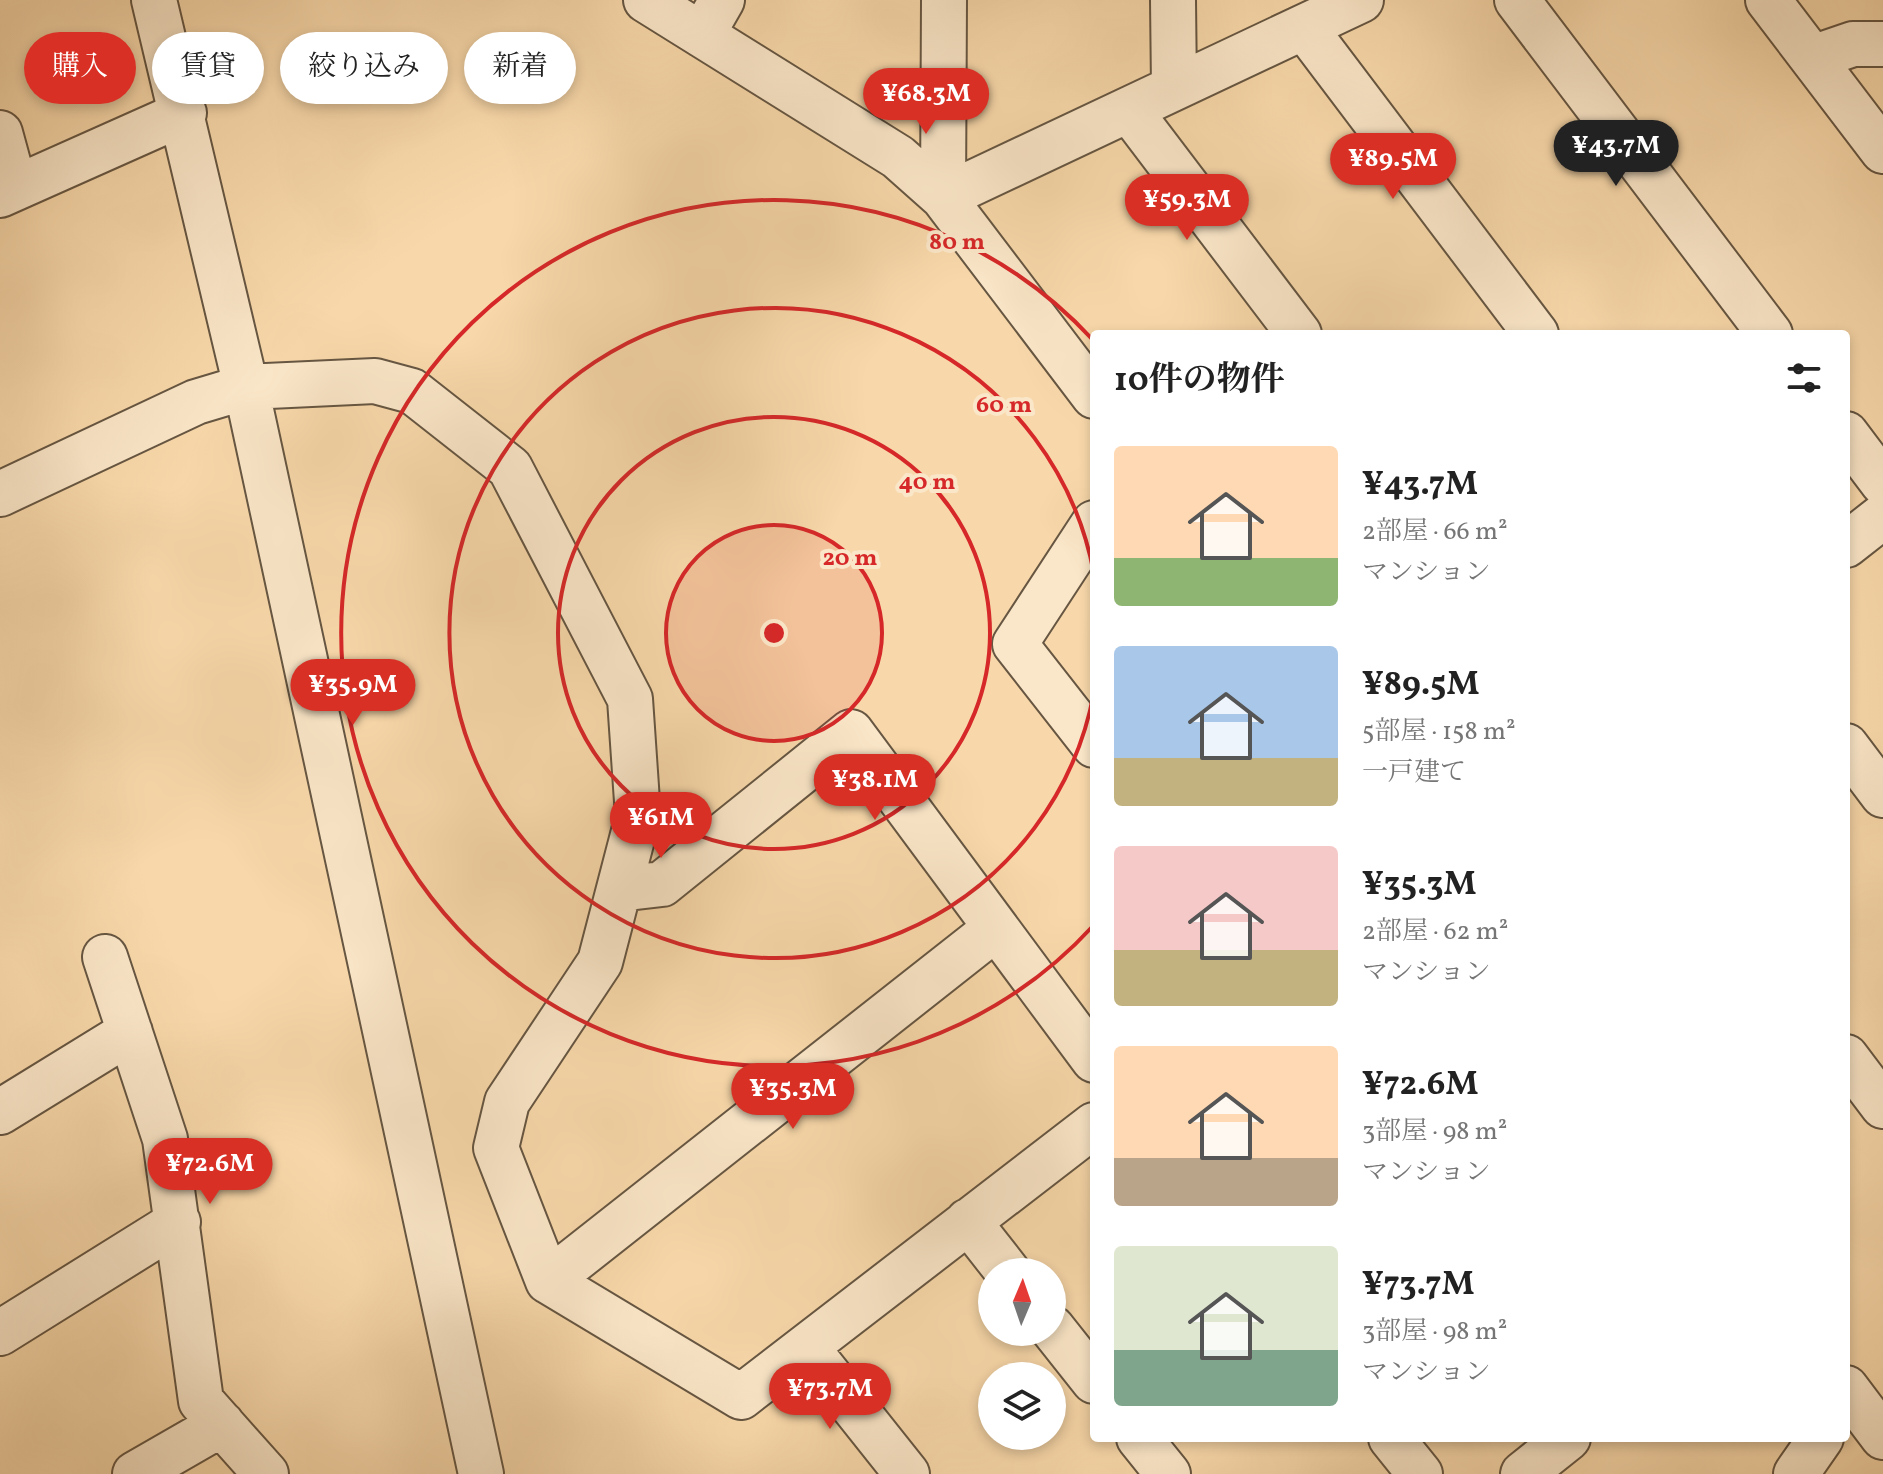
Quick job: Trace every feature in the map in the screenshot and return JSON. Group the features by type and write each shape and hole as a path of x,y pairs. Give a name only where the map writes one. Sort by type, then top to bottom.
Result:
{"street":[{"path":"154,0 184,113 246,387 481,1474"},
{"path":"646,0 712,17 898,157 943,197 1090,391"},
{"path":"943,197 944,0"},
{"path":"1173,0 1174,88"},
{"path":"943,197 1361,0"},
{"path":"1517,0 1767,330"},
{"path":"1768,0 1883,151"},
{"path":"1304,27 1533,330"},
{"path":"1812,58 1853,44 1883,44"},
{"path":"1129,110 1296,330"},
{"path":"0,133 7,191 184,113"},
{"path":"0,494 196,402 246,387 375,381 412,391 510,468 630,699 638,816 600,962 507,1102 496,1148 548,1281 741,1397 1090,1128"},
{"path":"1850,439 1883,483"},
{"path":"1850,542 1883,516"},
{"path":"1090,529 1015,644 1090,740"},
{"path":"619,889 662,884 851,732 1090,1055"},
{"path":"1850,751 1883,795"},
{"path":"548,1281 996,928"},
{"path":"105,957 165,1139 201,1401 266,1474"},
{"path":"0,1112 130,1032"},
{"path":"1850,1062 1883,1106"},
{"path":"968,1221 997,1258"},
{"path":"0,1333 178,1222"},
{"path":"1066,1346 1090,1376"},
{"path":"806,1347 907,1474"},
{"path":"1850,1398 1883,1437"},
{"path":"135,1474 222,1424"},
{"path":"1142,1442 1168,1474"},
{"path":"1394,1442 1420,1474"},
{"path":"1523,1474 1563,1442"},
{"path":"1796,1474 1818,1442"}]}
